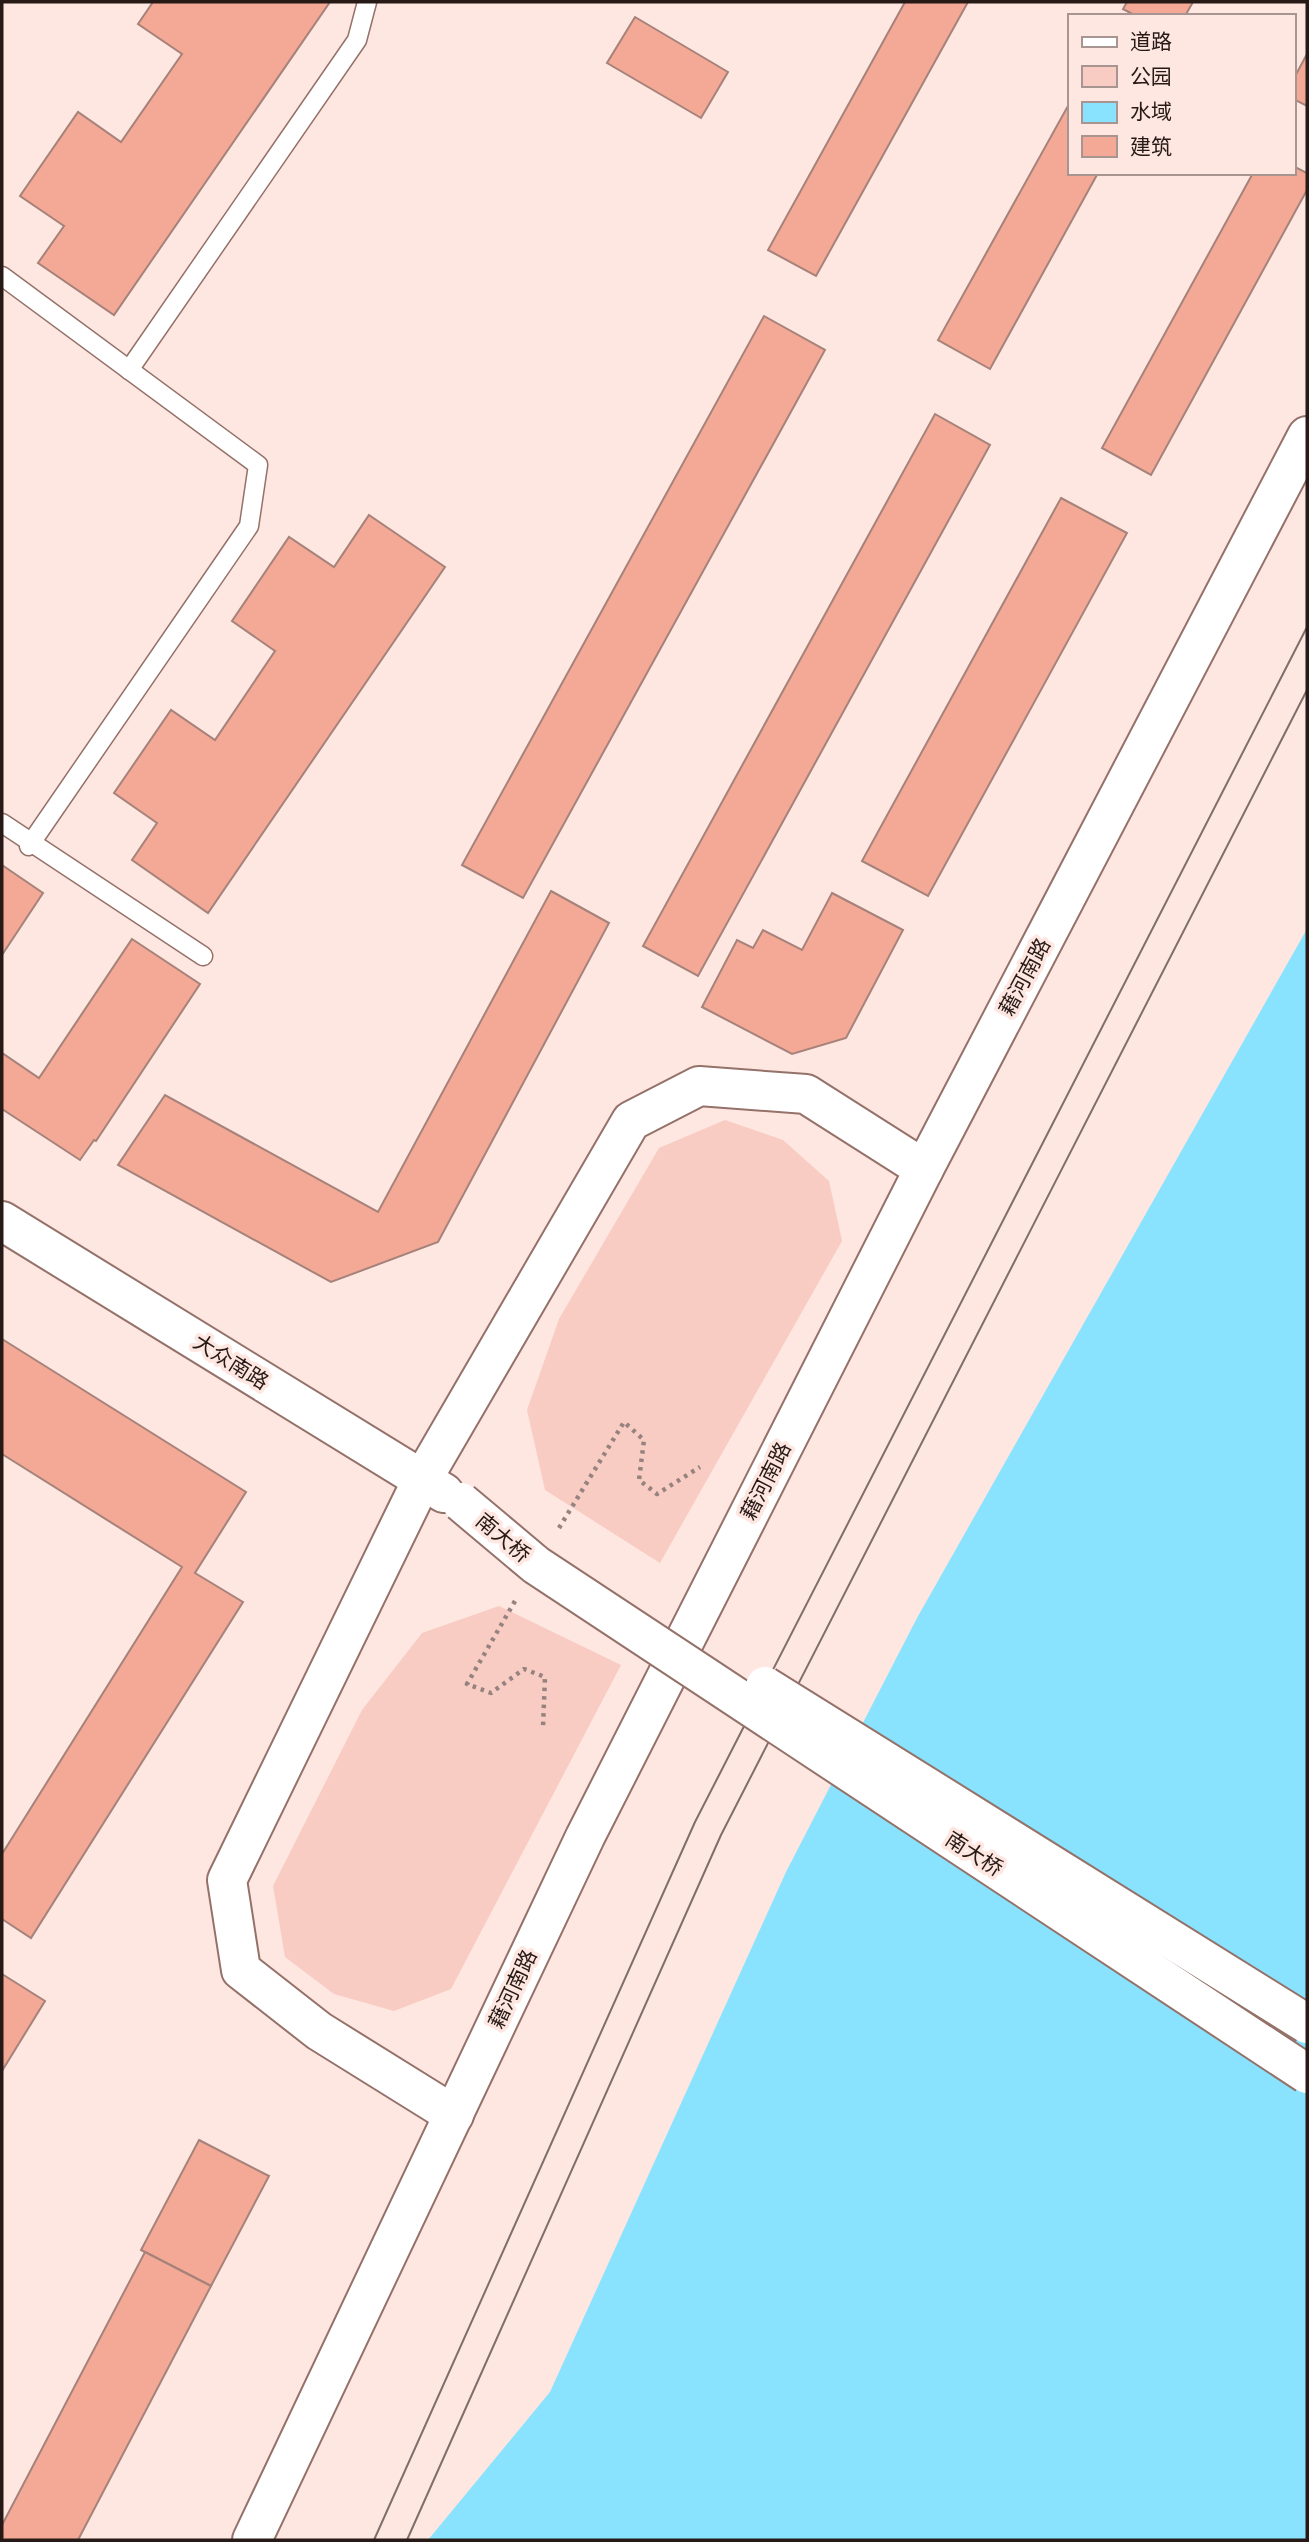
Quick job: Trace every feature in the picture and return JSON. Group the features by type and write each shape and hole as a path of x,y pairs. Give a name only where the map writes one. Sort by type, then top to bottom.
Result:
{"main road":[{"name":"藉河南路","path":"252,2540 585,1837 924,1169 1307,436"},
{"path":"454,2115 318,2031 241,1970 227,1880 422,1480 631,1121 699,1086 806,1094 924,1169"},
{"name":"大众南路","path":"2,1221 460,1502"},
{"name":"南大桥","path":"460,1502 1307,2074"},
{"name":"南大桥","path":"541,1557 1307,2024"}],"lane":[{"path":"129,370 357,40 367,2"},
{"path":"2,276 258,465 249,526 30,844"},
{"path":"2,823 203,956"}],"path":[{"path":"543,1727 545,1677 524,1669 491,1693 467,1684 541,1557 624,1422 644,1440 639,1480 657,1494 700,1466"}],"green space":[{"path":"725,1120 783,1140 829,1181 842,1241 660,1563 545,1490 527,1410 559,1319 659,1148"},
{"path":"499,1606 621,1665 451,1989 394,2011 334,1994 285,1957 273,1886 362,1710 422,1633"}],"water":[{"path":"1307,929 1307,2540 428,2540 550,2392 786,1872 917,1618"}],"building":[{"path":"153,2 330,2 114,315 38,263 64,226 20,196 78,112 121,142 182,54 138,24"},
{"path":"905,2 968,2 816,276 768,250"},
{"path":"1127,2 1193,2 1186,14 1132,14 1123,9"},
{"path":"635,17 728,72 701,118 607,63"},
{"path":"1307,54 1307,106 1295,100 1295,76"},
{"path":"1068,106 1068,175 1097,175 990,369 938,340"},
{"path":"1295,167 1307,173 1307,190 1151,475 1102,448 1252,175 1295,175"},
{"path":"764,316 825,350 523,898 462,865"},
{"path":"935,414 990,445 698,976 643,946"},
{"path":"1061,498 1127,533 928,896 862,861"},
{"path":"369,515 445,567 208,913 132,860 157,823 114,793 171,710 215,740 275,651 232,621 289,537 334,567"},
{"path":"2,865 43,893 2,955"},
{"path":"551,891 609,923 438,1242 331,1282 118,1165 165,1095 378,1212"},
{"path":"832,893 903,930 846,1038 792,1054 702,1007 737,940 753,948 763,930 802,950"},
{"path":"132,939 200,984 96,1141 94,1140 80,1160 2,1109 2,1053 39,1078"},
{"path":"2,1339 246,1492 195,1573 243,1602 31,1938 2,1919 2,1854 182,1567 2,1454"},
{"path":"2,1974 45,2001 2,2071"},
{"path":"199,2140 269,2176 211,2286 141,2250"},
{"path":"145,2252 211,2286 78,2540 2,2540 2,2525"}],"tram line":[{"path":"374,2540 695,1822 1307,627"},
{"path":"407,2540 721,1835 1307,690"}]}
